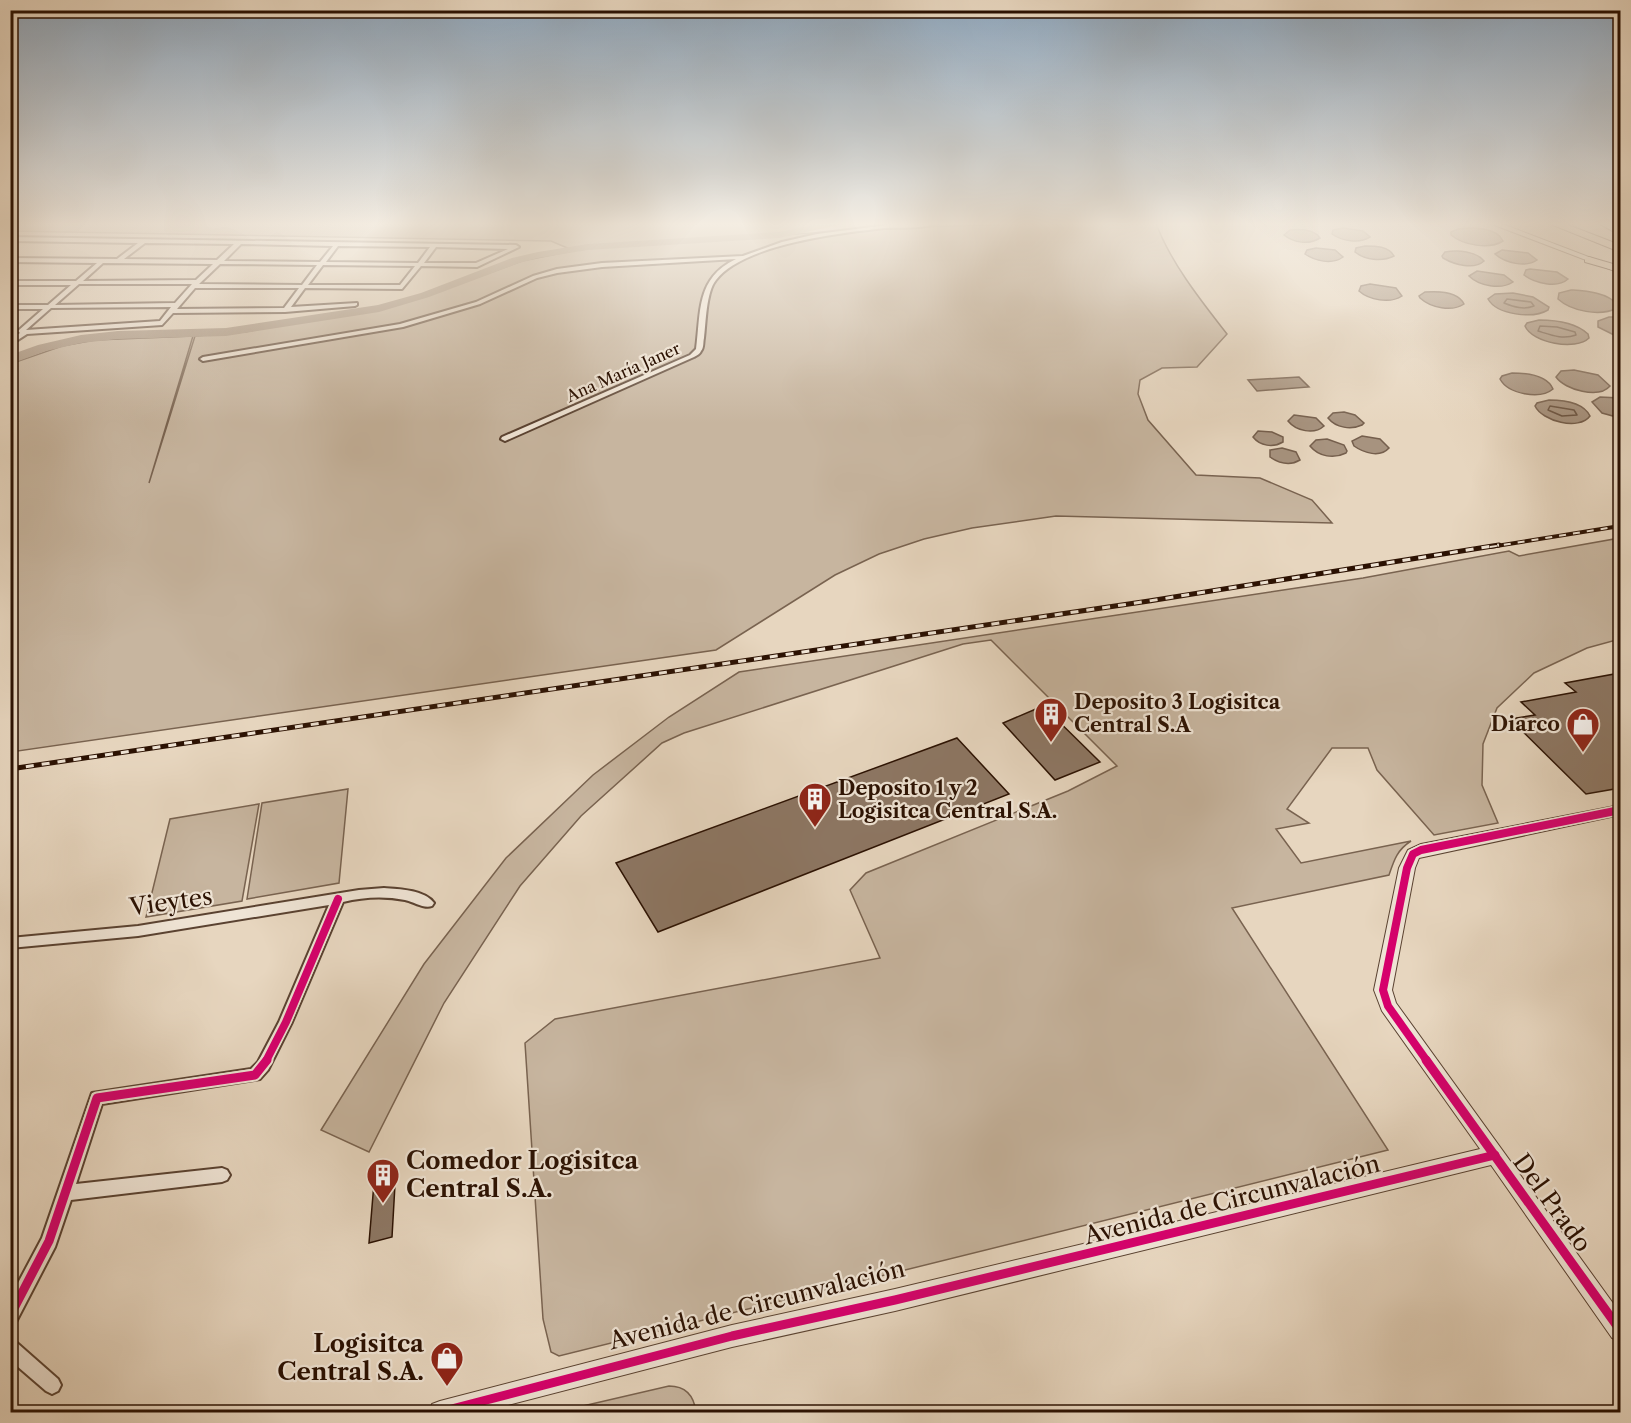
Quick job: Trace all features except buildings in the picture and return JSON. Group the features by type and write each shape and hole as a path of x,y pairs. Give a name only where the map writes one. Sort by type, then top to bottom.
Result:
{"street":[{"path":"10,344 66,289"},
{"path":"10,331 159,324 164,322 191,289"},
{"path":"285,310 298,289"},
{"path":"203,359 401,326 478,303 509,289"},
{"name":"Ana María Janer","path":"505,439 692,356 699,350 708,289"},
{"path":"10,307 285,310 355,304"},
{"path":"1496,1155 1384,998 1383,982 1408,862 1413,854 1421,850 1620,810"},
{"name":"Vieytes","path":"10,943 138,931 338,899 355,893 391,894 422,899 428,903"},
{"path":"10,1316 49,1241 97,1098 255,1075 260,1072 275,1046 338,899"},
{"name":"Del Prado","path":"1496,1155 1620,1330"},
{"name":"Avenida de Circunvalación","path":"440,1413 732,1336 895,1300 1496,1155"},
{"path":"64,1193 222,1176"},
{"path":"10,1348 52,1385"}],"shaded area":[{"path":"444,289 1193,289 1227,334 1197,367 1162,368 1140,380 1138,394 1148,420 1196,475 1260,478 1312,500 1332,523 1056,516 972,528 924,539 879,554 835,575 716,650 11,752 10,364 62,346 95,340 193,336 149,483 195,336 245,332 305,320 377,310"},
{"path":"1620,538 1620,639 1587,648 1534,673 1497,708 1483,744 1482,785 1498,823 1434,835 1377,770 1368,748 1332,748 1287,809 1309,823 1276,829 1301,863 1411,841 1399,852 1389,875 1232,908 1388,1150 559,1356 551,1352 543,1319 525,1043 555,1019 880,958 850,890 866,873 1068,791 1117,766 991,640 963,644 684,733 662,743 581,816 520,886 444,1003 369,1152 321,1130 424,964 506,858 593,775 669,717 739,672 1363,578 1509,551 1519,556"},
{"path":"348,789 339,883 247,899 262,803"},
{"path":"259,804 242,901 146,917 170,819"},
{"path":"675,1386 688,1393 696,1412 557,1412"}],"water":[{"path":"1397,289 1402,296 1392,300 1380,300 1368,297 1359,291"},
{"path":"1571,290 1608,297 1618,305 1617,308 1594,312 1570,307 1558,299 1559,293"},
{"path":"1425,292 1452,294 1464,304 1454,308 1436,306 1420,298 1419,296"},
{"path":"1513,293 1533,297 1549,307 1548,310 1534,314 1516,314 1499,309 1488,299 1495,294"},
{"path":"1609,317 1620,317 1620,338 1598,327 1598,321"},
{"path":"1539,320 1571,324 1583,330 1589,338 1574,344 1545,341 1529,332 1525,326 1527,323"},
{"path":"1574,370 1598,375 1610,386 1598,392 1582,391 1567,386 1556,377 1561,371"},
{"path":"1512,373 1529,374 1541,378 1553,389 1533,395 1517,392 1500,379"},
{"path":"1299,377 1309,387 1257,391 1248,380"},
{"path":"1600,397 1620,398 1620,418 1602,413 1592,402"},
{"path":"1549,400 1567,401 1578,405 1590,416 1578,423 1553,420 1535,406 1537,403"},
{"path":"1344,412 1355,415 1364,423 1358,427 1349,428 1335,424 1328,418 1333,413"},
{"path":"1294,415 1316,418 1324,426 1310,431 1300,429 1288,421"},
{"path":"1258,431 1272,432 1283,437 1283,442 1275,445 1263,444 1253,437"},
{"path":"1362,436 1380,439 1389,448 1377,454 1362,451 1354,446 1352,441"},
{"path":"1327,439 1344,445 1346,453 1327,456 1318,453 1310,446 1316,440"},
{"path":"1282,448 1296,452 1300,460 1285,463 1270,457 1270,450"}],"waterway":[{"path":"10,360 42,348 81,339 118,335 226,332 379,308 440,289"}],"railway":[{"path":"1490,547 1620,526"},
{"path":"10,769 1149,601 1499,545"}],"cycle path":[{"path":"1620,810 1421,850 1413,854 1407,868 1383,990 1388,1006 1620,1330"},
{"path":"10,1316 49,1241 97,1098 255,1075 263,1066 286,1022 338,899"},
{"path":"440,1412 732,1336 895,1300 1495,1155"}],"place":[{"name":"Deposito 3 Logisitca Central S.A","path":"1051,743"},
{"name":"Diarco","path":"1583,753"},
{"name":"Deposito 1 y 2 Logisitca Central S.A.","path":"815,828"},
{"name":"Comedor Logisitca Central S.A.","path":"383,1204"},
{"name":"Logisitca Central S.A.","path":"447,1387"}]}
